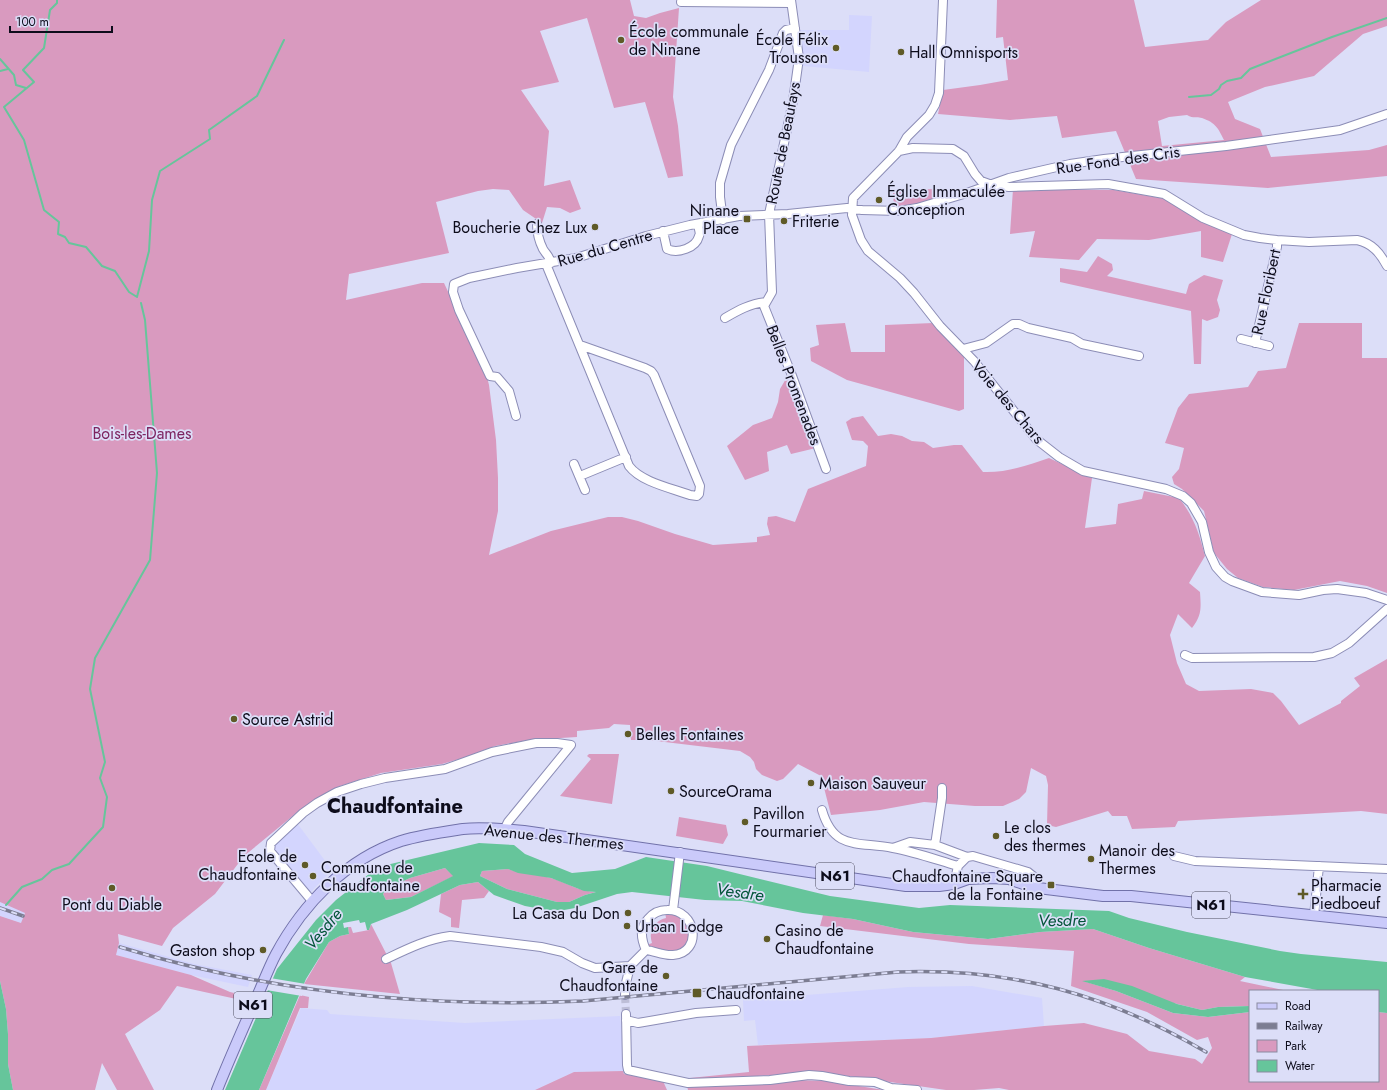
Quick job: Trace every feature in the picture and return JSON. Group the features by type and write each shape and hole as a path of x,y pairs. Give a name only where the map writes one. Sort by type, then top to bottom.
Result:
{"main road":[{"name":"Avenue des Thermes","path":"217,1090 232,1052 275,956 312,901 333,881 357,862 381,849 400,842 464,829 484,828 546,833 680,858 906,886 925,887 954,884 968,879 1009,879 1035,888 1076,893 1103,896 1131,896 1387,923"}],"street":[{"path":"852,208 854,198 899,151 908,137 929,115 935,105 939,93 943,0"},
{"path":"681,2 791,2"},
{"name":"Route de Beaufays","path":"769,214 794,94 799,58 791,2"},
{"path":"723,220 720,184 731,145 770,70 783,33 786,30 795,28"},
{"name":"Rue Fond des Cris","path":"852,208 862,210 898,211 917,208 992,185 1009,178 1070,164 1226,146 1340,130 1387,114"},
{"path":"908,137 911,146 917,148"},
{"path":"899,151 917,148 953,149 964,156 974,174 980,181 992,185 1009,187 1108,184 1164,194 1203,218 1244,235 1277,240 1309,242 1357,240 1369,243 1379,252 1387,266"},
{"path":"967,193 973,184 974,174"},
{"name":"Rue du Centre","path":"516,416 509,391 497,377 492,375 490,376 459,310 453,292 454,284 469,278 576,258 663,231 745,215 852,208"},
{"name":"Voie des Chars","path":"852,208 852,215 861,240 868,251 900,278 940,326 974,361 1036,439 1059,458 1083,471 1166,489 1183,496 1191,503 1202,522 1209,552 1216,567 1221,574 1229,579 1262,592 1299,595 1337,588 1366,593 1387,600"},
{"name":"Belles Promenades","path":"769,214 772,292 764,306 791,373 826,468"},
{"path":"537,224 537,230 542,247 550,258 548,264 580,344 626,457 634,472 642,478 690,495 698,496 700,486 651,371 580,344"},
{"name":"Rue du Centre","path":"663,231 667,249 684,250 696,244 700,235 698,224"},
{"name":"Rue Floribert","path":"1255,343 1277,247 1277,240"},
{"name":"Belles Promenades","path":"725,318 735,312 766,302"},
{"path":"963,349 986,343 1013,324 1019,324 1028,328 1072,338 1082,344 1139,356"},
{"name":"Rue Floribert","path":"1241,339 1269,346"},
{"path":"580,476 626,457"},
{"path":"574,464 585,490"},
{"path":"1185,655 1192,658 1314,658 1332,652 1349,642 1387,609"},
{"path":"312,901 270,851 271,843 302,813 317,803 337,792 355,786 385,778 445,769 492,752 536,743 571,745 508,822 504,830"},
{"path":"935,845 942,798 942,788"},
{"path":"822,810 830,829 839,837 849,842 892,848 958,866"},
{"path":"892,848 910,842 935,845 967,857 973,856 1028,872 1033,876 1035,888"},
{"path":"1174,856 1195,861 1387,869"},
{"path":"954,884 958,866 967,857"},
{"path":"673,910 680,858"},
{"path":"1314,916 1319,866"},
{"path":"673,910 680,913 690,922 693,930 693,938 691,944 684,952 674,955 666,955 655,951 646,950 642,942 642,927 645,922 656,912 673,910"},
{"path":"386,959 421,943 436,938 450,936 541,947 563,952 582,963 595,968 630,966"},
{"path":"625,995 630,966 646,950"},
{"path":"736,1010 696,1013 638,1023 626,1017 628,1070 688,1083 770,1080 809,1075 849,1081 875,1082 891,1088 917,1090"}],"shaded area":[{"name":"École Félix Trousson","path":"849,15 872,16 869,72 803,66 800,30 849,30"},
{"path":"297,823 332,870 309,894 275,852 275,845"},
{"path":"0,902 25,912 21,923 0,916"},
{"path":"119,943 194,964 252,975 248,987 191,975 116,955"},
{"path":"972,986 1042,998 1044,1026 931,1038 758,1045 755,1020 744,1021 743,1000 908,987"},
{"path":"301,1008 327,1010 330,1014 465,1023 620,1016 623,1048 623,1071 574,1072 535,1090 266,1090"}],"green space":[{"name":"Bois-les-Dames","path":"0,0 630,0 634,16 646,18 679,8 673,97 678,126 683,176 668,178 645,102 614,108 587,18 540,31 559,82 521,90 549,131 544,186 570,180 581,209 570,213 560,208 547,207 542,223 523,210 509,190 493,189 478,191 436,202 449,253 349,274 346,300 422,283 444,283 486,373 489,385 496,440 498,511 489,555 551,531 608,517 622,517 638,521 713,545 757,542 757,537 770,535 767,524 768,517 776,516 795,522 808,489 866,466 868,446 863,441 852,440 846,422 852,418 863,416 878,436 891,434 902,436 912,441 924,442 933,448 962,445 983,472 1008,470 1049,458 1092,478 1085,528 1116,524 1118,504 1142,499 1144,491 1179,498 1189,512 1198,533 1205,556 1189,583 1200,592 1201,607 1198,619 1192,628 1178,614 1170,635 1177,663 1186,684 1199,691 1251,689 1273,693 1299,725 1341,703 1341,701 1360,686 1354,678 1387,659 1387,814 1361,811 1178,821 1175,827 1132,829 1127,816 1112,816 1108,811 1056,827 1047,825 1048,785 1046,776 1031,768 1026,792 1019,799 1003,806 975,806 924,802 880,810 831,815 821,776 798,764 783,779 777,781 762,775 756,769 754,762 750,757 740,751 648,740 631,740 630,725 614,724 609,728 577,731 577,737 528,740 495,746 442,764 381,773 340,786 300,810 244,856 215,894 173,928 162,946 118,934 119,943 116,955 191,975 230,992 251,997 250,1002 177,986 160,1010 125,1034 154,1090 117,1090 102,1063 95,1090 13,1090 8,1064 6,1009 0,981 0,916 21,923 25,913 0,902"},
{"path":"997,0 1134,0 1145,47 1208,40 1226,22 1261,0 1387,0 1387,26 1363,34 1314,76 1265,87 1228,102 1235,119 1260,129 1271,157 1369,150 1387,145 1387,176 1268,188 1136,179 1116,131 1062,138 1057,116 1010,120 938,114 943,90 1008,80 1003,37 996,38","holes":["1189,116 1202,118 1214,124 1224,140 1162,146 1158,121 1169,117"]},
{"path":"932,189 933,200 914,205 894,207 893,193 900,191"},
{"path":"1013,189 1114,190 1166,199 1232,234 1223,262 1201,257 1201,231 1149,240 1097,239 1079,260 1029,257 1035,231 1010,234"},
{"path":"1098,256 1112,264 1113,270 1107,276 1186,294 1189,284 1204,275 1223,280 1217,300 1220,310 1218,317 1207,321 1202,319 1201,364 1194,364 1191,311 1060,282 1060,268 1087,272"},
{"path":"845,323 851,352 885,352 885,325 933,323 964,355 964,409 959,411 847,380 811,361 810,348 819,345 816,325"},
{"path":"1299,323 1362,323 1362,358 1387,358 1387,593 1367,586 1340,581 1294,590 1263,587 1238,578 1227,569 1214,553 1204,511 1182,489 1174,484 1172,477 1179,469 1184,448 1165,443 1178,408 1189,394 1248,387 1258,371 1286,368"},
{"path":"787,377 816,448 791,454 787,445 767,452 769,471 745,480 727,446 753,425 772,418 778,402 780,389"},
{"path":"589,754 619,754 612,804 560,796 591,759 587,756"},
{"path":"679,817 726,825 728,835 723,844 676,836"},
{"path":"445,868 454,876 411,897 386,900 383,894 386,889 410,878"},
{"path":"508,869 551,878 578,888 596,892 569,902 557,902 507,889 480,876 482,871"},
{"path":"478,882 489,891 484,898 462,900 459,928 451,927 451,918 439,912 441,894 460,885"},
{"path":"665,912 670,912 686,920 691,934 686,947 674,953 647,945 652,943 651,934 655,924 666,918"},
{"path":"823,915 853,919 913,932 988,939 1040,932 1093,929 1149,948 1245,977 1240,981 1283,990 1249,990 1249,1006 1218,1007 1202,1010 1083,981 1116,991 1173,1013 1208,1017 1249,1012 1249,1082 1379,1082 1379,1012 1387,1013 1387,1090 1009,1090 999,1088 946,1090 812,1072 690,1081 690,1078 749,1072 747,1046 931,1038 1084,1023 1127,1034 1149,1051 1195,1059 1202,1064 1212,1048 1208,1037 1197,1040 1147,1012 1071,986 1074,951 969,944 820,926"},
{"path":"371,924 391,963 400,994 304,984 329,942 340,936 349,934 348,927 351,927 353,933 369,930"},
{"path":"300,995 309,997 308,1008 300,1008 266,1090 259,1090"},
{"path":"623,1071 624,1074 663,1081 667,1090 535,1090 574,1072"},
{"path":"795,1080 827,1081 884,1090 688,1090 687,1086"}],"water":[{"name":"Vesdre","path":"479,843 514,845 525,854 572,873 615,869 646,857 707,866 830,896 919,908 950,905 1109,911 1129,918 1187,932 1280,951 1387,962 1387,1013 1379,1012 1379,990 1317,990 1245,977 1149,948 1093,929 1040,932 988,939 913,932 853,919 803,913 742,901 705,900 632,892 617,894 575,908 564,910 547,910 525,906 494,895 478,882 460,885 407,910 371,924 369,930 367,930 365,922 360,923 359,920 343,923 344,928 348,927 349,934 340,936 329,942 306,979 259,1090 225,1090 277,969 316,920 336,900 378,867","holes":["445,868 453,876 411,897 386,900 383,894 386,889 410,878","508,869 518,873 551,878 584,891 596,892 569,902 557,902 507,889 480,876 482,871"]},
{"path":"1104,979 1132,986 1177,1004 1202,1010 1218,1007 1249,1006 1249,1012 1208,1017 1173,1013 1116,991 1082,981"},
{"path":"0,981 6,1009 8,1064 13,1090 0,1090"}],"pier":[{"path":"270,978 306,984 302,996 266,990"}],"waterway":[{"path":"57,0 57,3 50,10 44,48 23,70 34,82 4,107 24,140 44,210 59,222 58,234 65,237 69,243 86,247 102,266 115,271 129,292 137,297 149,251 152,200 160,171 210,139 209,130 257,96 284,40"},
{"path":"1189,97 1211,95 1219,89 1221,85 1227,81 1241,78 1250,69 1332,37 1387,18"},
{"path":"0,59 14,75 16,85 26,88"},
{"path":"0,71 8,69"},
{"path":"6,905 22,887 42,879 52,870 69,864 103,827 107,797 100,778 105,762 90,689 95,658 150,560 157,473 145,320 141,303"}],"tunnel":[{"path":"625,995 626,1014"}],"railway":[{"path":"0,908 23,916"},
{"path":"120,947 177,963 234,976 291,986 349,994 466,1002 524,1003 583,1001 898,972 940,972 981,975 1020,980 1095,1000 1132,1014 1206,1052"}],"place":[{"name":"École communale de Ninane","path":"621,40"},
{"name":"École Félix Trousson","path":"836,48"},
{"name":"Hall Omnisports","path":"901,52"},
{"name":"Église Immaculée Conception","path":"879,200"},
{"name":"Ninane Place","path":"747,219"},
{"name":"Friterie","path":"784,221"},
{"name":"Boucherie Chez Lux","path":"595,227"},
{"name":"Source Astrid","path":"234,719"},
{"name":"Belles Fontaines","path":"628,734"},
{"name":"Maison Sauveur","path":"811,783"},
{"name":"SourceOrama","path":"671,791"},
{"name":"Pavillon Fourmarier","path":"745,822"},
{"name":"Le clos des thermes","path":"996,836"},
{"name":"Manoir des Thermes","path":"1091,859"},
{"name":"Ecole de Chaudfontaine","path":"305,865"},
{"name":"Commune de Chaudfontaine","path":"313,876"},
{"name":"Chaudfontaine Square de la Fontaine","path":"1051,885"},
{"name":"Pont du Diable","path":"112,888"},
{"name":"Pharmacie Piedboeuf","path":"1303,894"},
{"name":"La Casa du Don","path":"628,913"},
{"name":"Urban Lodge","path":"627,926"},
{"name":"Casino de Chaudfontaine","path":"767,939"},
{"name":"Gaston shop","path":"263,950"},
{"name":"Gare de Chaudfontaine","path":"666,976"},
{"name":"Chaudfontaine","path":"697,993"}],"district":[{"name":"Chaudfontaine","path":"395,806"}]}
